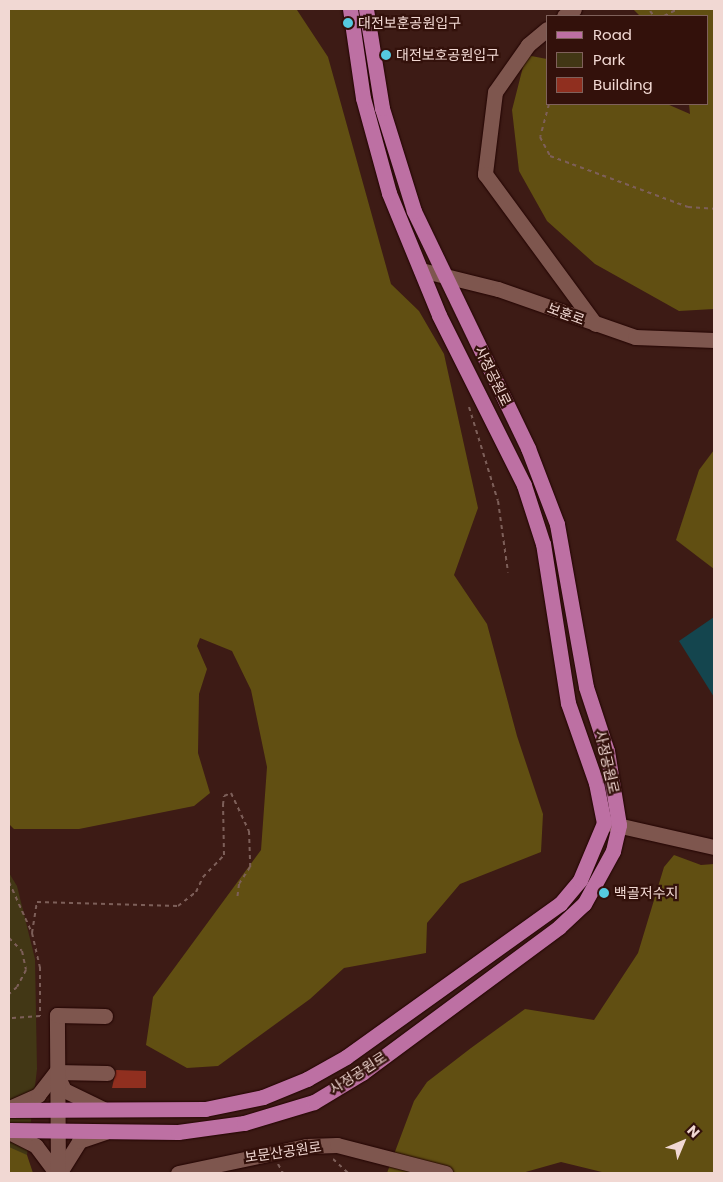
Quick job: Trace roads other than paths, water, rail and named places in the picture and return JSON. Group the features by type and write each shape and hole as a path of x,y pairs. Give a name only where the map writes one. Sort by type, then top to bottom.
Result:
{"main road":[{"name":"사정공원로","path":"9,1109 109,1112 206,1109 262,1097 307,1079 346,1058 560,904 580,880 604,822 596,783 564,686 543,544 524,485 477,386 439,315 389,192 363,98 350,9"},
{"name":"사정공원로","path":"9,1131 178,1132 244,1123 314,1102 346,1082 543,938 584,904 613,851 619,825 607,751 586,687 557,524 528,448 414,211 382,108 366,9"}],"street":[{"path":"546,31 540,43 495,92 485,174 595,324"},
{"name":"보훈로","path":"421,270 444,273 635,337 714,340"},
{"path":"604,822 714,847"},
{"path":"58,1173 56,1015 105,1016"},
{"path":"56,1072 64,1090 109,1112"},
{"path":"56,1072 107,1073"},
{"path":"9,1109 38,1095 56,1072"},
{"path":"9,1131 36,1146 58,1173"},
{"path":"58,1173 79,1141 109,1131"},
{"name":"보문산공원로","path":"178,1173 246,1156 318,1146 365,1151 446,1173"}],"water":[{"path":"714,617 714,697 679,641"}],"place":[{"name":"대전보훈공원입구","path":"348,23"},
{"name":"대전보호공원입구","path":"386,55"},
{"name":"백골저수지","path":"604,893"}]}
